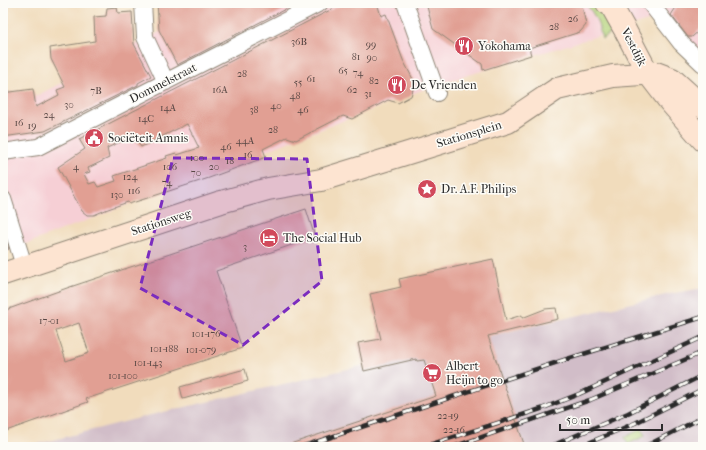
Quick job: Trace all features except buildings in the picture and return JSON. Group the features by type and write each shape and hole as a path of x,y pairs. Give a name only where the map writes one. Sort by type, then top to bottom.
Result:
{"street":[{"path":"143,3 145,37 166,82"},
{"name":"Dommelstraat","path":"3,152 38,147 320,3"},
{"path":"405,3 437,93"},
{"name":"Vestdijk","path":"607,3 611,6 630,37 647,72 665,96 703,140"},
{"path":"650,3 682,43 703,64"},
{"path":"613,76 624,64 628,53 630,37"},
{"name":"Stationsplein","path":"321,180 508,122 557,89 613,76 647,72 667,76 700,103"},
{"name":"Stationsweg","path":"3,274 221,202 268,189 321,180"},
{"path":"3,199 20,251"}],"highlighted area":[{"path":"173,158 307,159 322,281 243,345 140,288"}],"shaded area":[{"path":"216,3 703,3 703,56 658,18 435,85 3,253 3,113"},
{"path":"703,288 703,443 696,447 26,447 151,415 670,294"}],"green space":[{"path":"584,3 595,3 598,5 620,27 602,39 594,15"},
{"path":"642,429 645,436 628,444 625,437"}],"railway":[{"path":"301,447 564,360 703,317"},
{"path":"423,447 541,409 579,394 703,337"},
{"path":"453,447 590,400 703,352"},
{"path":"549,447 628,413 703,375"},
{"path":"579,447 635,423 703,389"},
{"path":"644,447 703,417"}],"place":[{"name":"Yokohama","path":"464,46"},
{"name":"De Vrienden","path":"397,85"},
{"name":"Sociëteit Amnis","path":"94,138"},
{"name":"Dr. A.F. Philips","path":"427,189"},
{"name":"The Social Hub","path":"269,238"},
{"name":"Albert Heijn to go","path":"432,373"}]}
